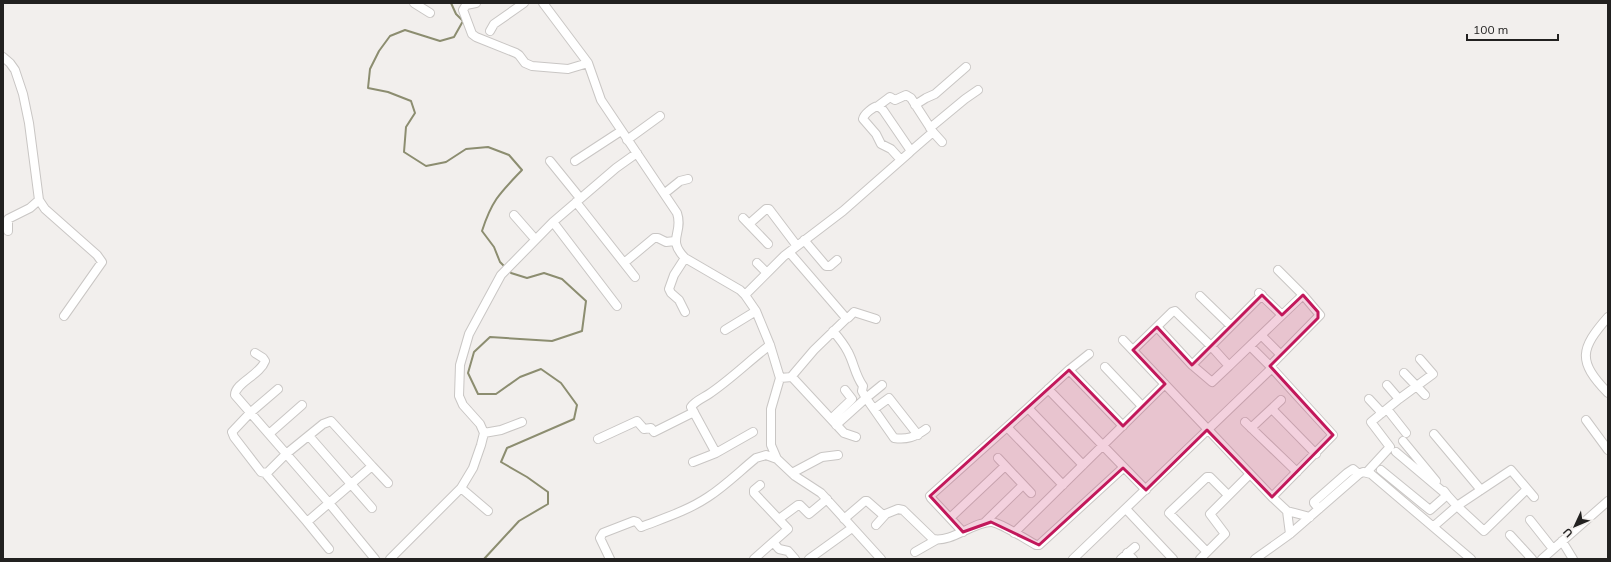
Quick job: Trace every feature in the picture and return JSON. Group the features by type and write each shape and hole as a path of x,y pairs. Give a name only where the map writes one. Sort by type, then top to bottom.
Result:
{"street":[{"path":"414,3 430,13"},
{"path":"476,3 466,5 463,10 472,34 476,37 520,55 525,63 532,66 568,69 588,63"},
{"path":"490,31 494,24 524,3"},
{"path":"543,3 588,63 595,78 601,100 664,193 679,218 676,243 685,258 745,295 756,311 770,345 780,378 770,409 771,445 777,459 792,473 821,493 882,559"},
{"path":"3,57 15,70 23,94 29,124 39,200 45,209 97,255 102,262 64,316"},
{"path":"915,105 936,94 966,67"},
{"path":"745,295 789,252 843,211 911,151 965,99 978,90"},
{"path":"901,160 891,149 881,144 876,134 863,119 874,106 878,106 890,97 896,100 908,95 942,142"},
{"path":"878,106 911,151"},
{"path":"627,140 660,116"},
{"path":"575,161 621,131"},
{"path":"390,559 461,488 473,468 484,433 480,424 461,400 458,391 458,380 469,334 501,275 509,265 553,222 637,153"},
{"path":"550,161 635,277"},
{"path":"664,193 680,181 688,180"},
{"path":"8,231 8,219 30,208 39,200"},
{"path":"768,244 746,221 766,209 769,209 797,246"},
{"path":"514,215 535,239"},
{"path":"553,222 617,306"},
{"path":"624,263 654,238 658,238 666,242 676,243"},
{"path":"804,240 826,266 830,266 837,260"},
{"path":"789,252 847,318"},
{"path":"685,258 674,276 669,289 670,293 679,300 685,312"},
{"path":"757,263 768,273"},
{"path":"1073,559 1146,490 1271,367 1320,315 1303,295 1278,270"},
{"path":"1192,365 1261,294 1282,315"},
{"path":"1157,327 1192,365 1212,382 1251,347 1303,295"},
{"path":"1200,296 1231,326"},
{"path":"726,330 756,311"},
{"path":"1133,350 1173,312 1177,311 1229,366"},
{"path":"780,378 791,376 814,350 854,312 876,319"},
{"path":"1608,317 1590,339 1586,353 1591,372 1598,383 1608,393"},
{"path":"833,331 848,352 856,372 856,376 862,386 862,391 894,438 910,438 926,429"},
{"path":"1262,336 1281,355"},
{"path":"1123,340 1272,498 1287,512 1310,517"},
{"path":"716,453 691,407 694,403 713,392 770,345"},
{"path":"1251,347 1333,433 1332,437 1272,498"},
{"path":"255,353 263,358 264,364 236,390 234,393 236,397 329,502 375,559"},
{"path":"963,532 930,496 1069,370 1089,354"},
{"path":"1255,559 1290,534 1363,473 1390,448 1371,422 1433,374 1420,359"},
{"path":"1105,367 1142,406"},
{"path":"1069,370 1123,426"},
{"path":"1404,373 1425,396"},
{"path":"791,376 844,433 856,437"},
{"path":"1014,533 1165,384"},
{"path":"834,422 882,385"},
{"path":"1387,385 1399,399"},
{"path":"278,389 250,413 234,429 232,434 262,472 329,549"},
{"path":"1048,389 1146,490"},
{"path":"834,422 852,398 845,390"},
{"path":"874,409 890,398 918,434"},
{"path":"1369,399 1384,411 1457,506 1484,531 1527,489"},
{"path":"1281,400 1272,409 1248,425 1297,472"},
{"path":"269,434 302,405"},
{"path":"1028,408 1083,465"},
{"path":"1272,409 1316,454"},
{"path":"598,439 637,421 644,429 651,428 654,432 694,412"},
{"path":"1586,420 1608,450"},
{"path":"265,474 322,424 331,421 388,483"},
{"path":"484,433 502,430 522,422"},
{"path":"1007,427 1063,485"},
{"path":"693,462 732,445 753,432"},
{"path":"1434,434 1481,490"},
{"path":"310,436 372,508"},
{"path":"1396,452 1448,495"},
{"path":"792,473 822,457 838,455"},
{"path":"610,559 600,538 603,533 634,521 641,527 665,519 708,498 756,458 766,456 777,459"},
{"path":"998,458 1031,493"},
{"path":"307,522 372,466"},
{"path":"950,518 1005,466"},
{"path":"915,552 936,540 990,522 996,523 1036,545 1039,545 1123,468"},
{"path":"1380,470 1430,510 1448,495"},
{"path":"1434,526 1457,506 1512,470 1534,497"},
{"path":"1363,473 1371,474 1387,485 1471,559"},
{"path":"1200,559 1225,534 1210,514 1250,474"},
{"path":"1207,552 1169,513 1207,477 1210,477 1228,495"},
{"path":"754,559 788,529 755,494 754,490 760,485"},
{"path":"983,524 1023,485"},
{"path":"461,488 488,511"},
{"path":"779,519 799,505 809,514 827,499"},
{"path":"844,519 865,502 870,502 885,515"},
{"path":"1542,559 1608,502"},
{"path":"876,525 885,515 898,509 903,510 931,538 936,540"},
{"path":"1126,509 1174,559"},
{"path":"1287,512 1290,534"},
{"path":"1530,520 1553,549"},
{"path":"809,559 852,528"},
{"path":"1510,535 1532,559"},
{"path":"1562,541 1573,559"},
{"path":"773,542 779,549 787,550 795,559"},
{"path":"1121,559 1130,556 1134,547"}],"highlighted area":[{"path":"1262,295 1282,315 1303,295 1318,312 1318,318 1270,366 1333,435 1272,497 1207,430 1146,490 1123,468 1039,545 991,522 963,532 930,496 1069,370 1123,426 1165,384 1133,350 1157,327 1192,365"}],"waterway":[{"path":"451,3 456,14 463,21 454,37 440,41 405,30 390,36 379,51 370,69 368,88 388,92 411,101 415,113 406,127 404,152 426,166 446,162 466,149 488,147 509,155 522,170 493,204 482,231 494,247 500,262 505,267"},
{"path":"484,559 519,521 548,504 548,492 527,477 501,462 507,448 574,419 577,405 561,383 541,369 520,377 496,394 478,394 468,373 474,352 490,337 552,341 582,331 586,301 562,279 544,273 527,278 511,273 509,270"}]}
